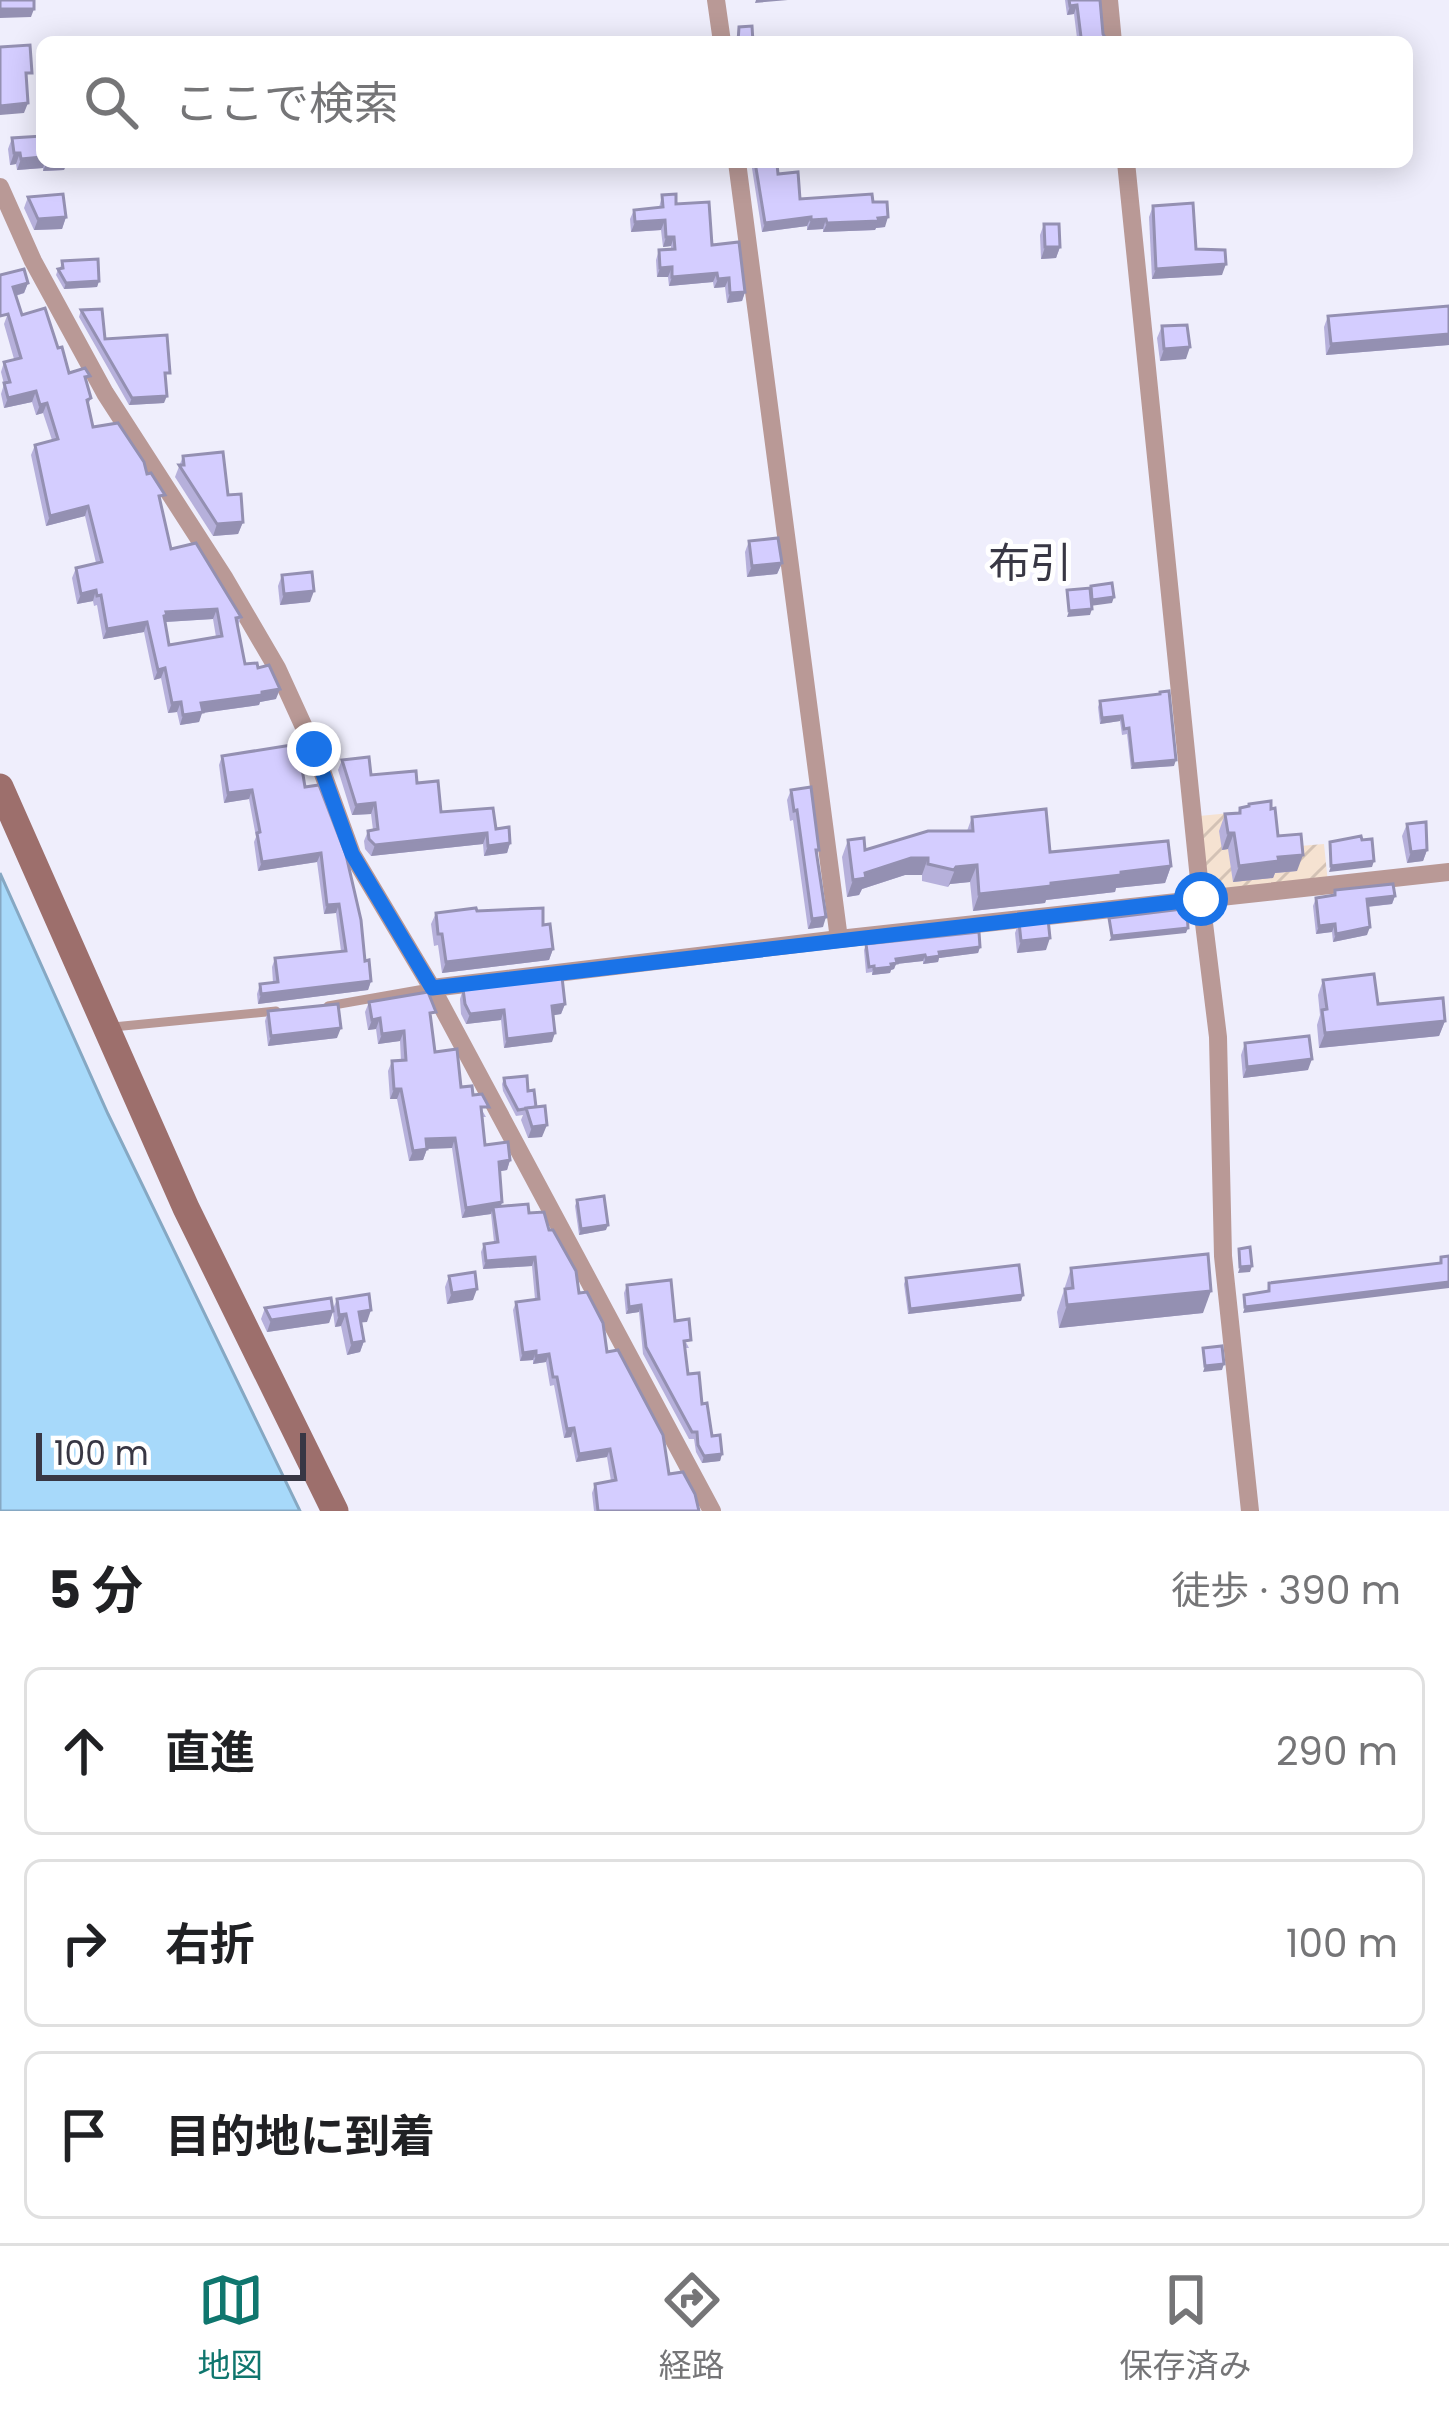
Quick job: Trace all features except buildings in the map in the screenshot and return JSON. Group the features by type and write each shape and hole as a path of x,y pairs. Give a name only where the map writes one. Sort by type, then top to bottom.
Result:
{"street":[{"path":"716,0 721,36"},
{"path":"1109,0 1113,36"},
{"path":"738,168 839,939"},
{"path":"1127,168 1218,1037 1223,1256 1250,1511"},
{"path":"0,187 32,261 105,393 277,668 314,749 352,854 432,988 712,1511"},
{"path":"0,787 186,1208 335,1511"},
{"path":"432,988 1449,872"}],"lane":[{"path":"315,1007 432,988"},
{"path":"108,1027 293,1009"}],"shaded area":[{"path":"1272,809 1276,848 1324,844 1328,883 1207,895 1199,816"}],"water":[{"path":"0,873 108,1114 300,1511 0,1511"}],"district":[{"name":"布引","path":"1030,563"}],"route":[{"path":"314,749 352,854 432,988 1201,899"}]}
